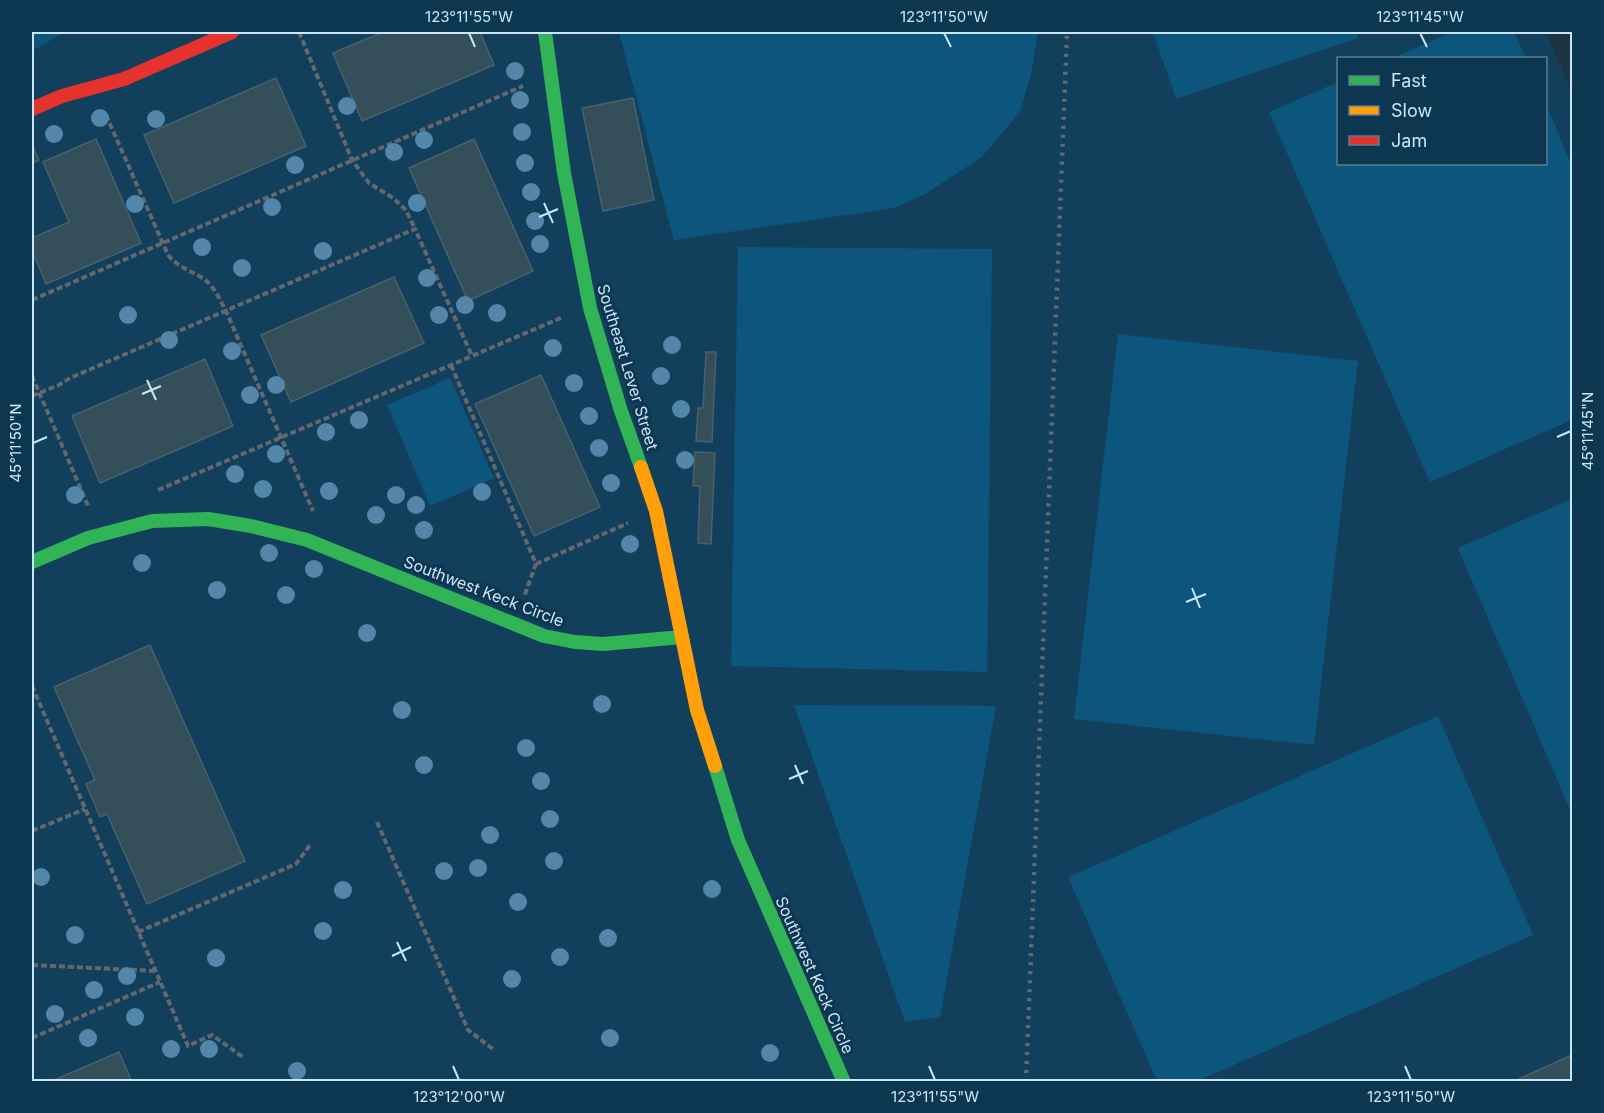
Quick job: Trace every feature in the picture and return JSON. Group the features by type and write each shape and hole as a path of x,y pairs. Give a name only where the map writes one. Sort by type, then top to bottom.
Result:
{"street":[{"path":"32,109 62,96 124,79 232,32"},
{"name":"Southeast Lever Street","path":"545,32 564,173 591,308 621,411 656,511 682,638"},
{"name":"Southwest Keck Circle","path":"32,562 88,538 152,521 208,519 251,526 307,540 544,636 603,644 682,638 697,710 738,840 844,1082"}],"path":[{"path":"299,32 352,160 369,183 393,198 406,210 472,356"},
{"path":"32,300 525,85 552,82"},
{"path":"93,87 168,255 175,263 205,280 215,291 226,311 316,518 307,540"},
{"path":"32,396 415,229"},
{"path":"152,521 153,492 566,315 591,308"},
{"path":"451,365 536,564 514,623"},
{"path":"32,376 90,510 88,538"},
{"path":"536,564 656,511"},
{"path":"32,686 188,1046 212,1035 244,1058"},
{"path":"32,831 85,808"},
{"path":"377,822 468,1030 493,1049"},
{"path":"138,932 296,864 310,845"},
{"path":"32,965 155,971"},
{"path":"32,1038 160,982"}],"shaded area":[{"path":"32,32 1546,32 1572,94 1572,1081 32,1081"},
{"path":"32,32 65,32 32,51"},
{"path":"619,32 1038,32 1032,70 1020,112 982,157 925,194 894,208 674,240"},
{"path":"1153,32 1356,32 1358,38 1176,99"},
{"path":"1453,32 1514,32 1526,57 1394,57"},
{"path":"1337,82 1337,165 1547,165 1547,106 1572,166 1572,420 1430,482 1269,112"},
{"path":"738,247 992,249 987,672 731,666"},
{"path":"1118,334 1358,361 1314,745 1074,719"},
{"path":"450,378 494,478 430,506 387,405"},
{"path":"1572,499 1572,814 1458,548"},
{"path":"794,705 996,706 940,1017 905,1022"},
{"path":"1438,716 1533,935 1197,1081 1157,1081 1068,877"}],"building":[{"path":"383,32 480,32 494,65 362,121 333,53"},
{"path":"276,78 306,146 174,203 144,135"},
{"path":"633,98 654,200 603,211 582,108"},
{"path":"96,139 141,243 46,284 32,250 32,238 69,222 43,162"},
{"path":"474,139 533,271 468,301 409,168"},
{"path":"32,145 39,160 32,164"},
{"path":"394,277 424,343 291,402 261,335"},
{"path":"706,352 716,352 712,442 696,441 698,408 703,408"},
{"path":"205,359 233,426 100,483 72,416"},
{"path":"541,375 600,507 534,536 475,404"},
{"path":"695,452 715,453 711,544 698,543 700,486 693,486"},
{"path":"150,645 245,861 147,904 107,814 100,817 86,784 95,780 54,687"},
{"path":"119,1052 132,1082 50,1082"},
{"path":"1572,1055 1572,1082 1512,1082"}],"railway":[{"path":"1026,1082 1067,32"}],"traffic: fast":[{"path":"545,32 564,173 590,308 621,411 641,467"},
{"path":"32,562 88,538 152,521 208,519 251,526 307,540 544,636 603,644 682,637"},
{"path":"715,766 738,840 844,1082"}],"traffic: slow":[{"path":"641,467 656,511 697,710 715,766"}],"traffic: jam":[{"path":"32,109 62,96 124,79 232,32"}]}
